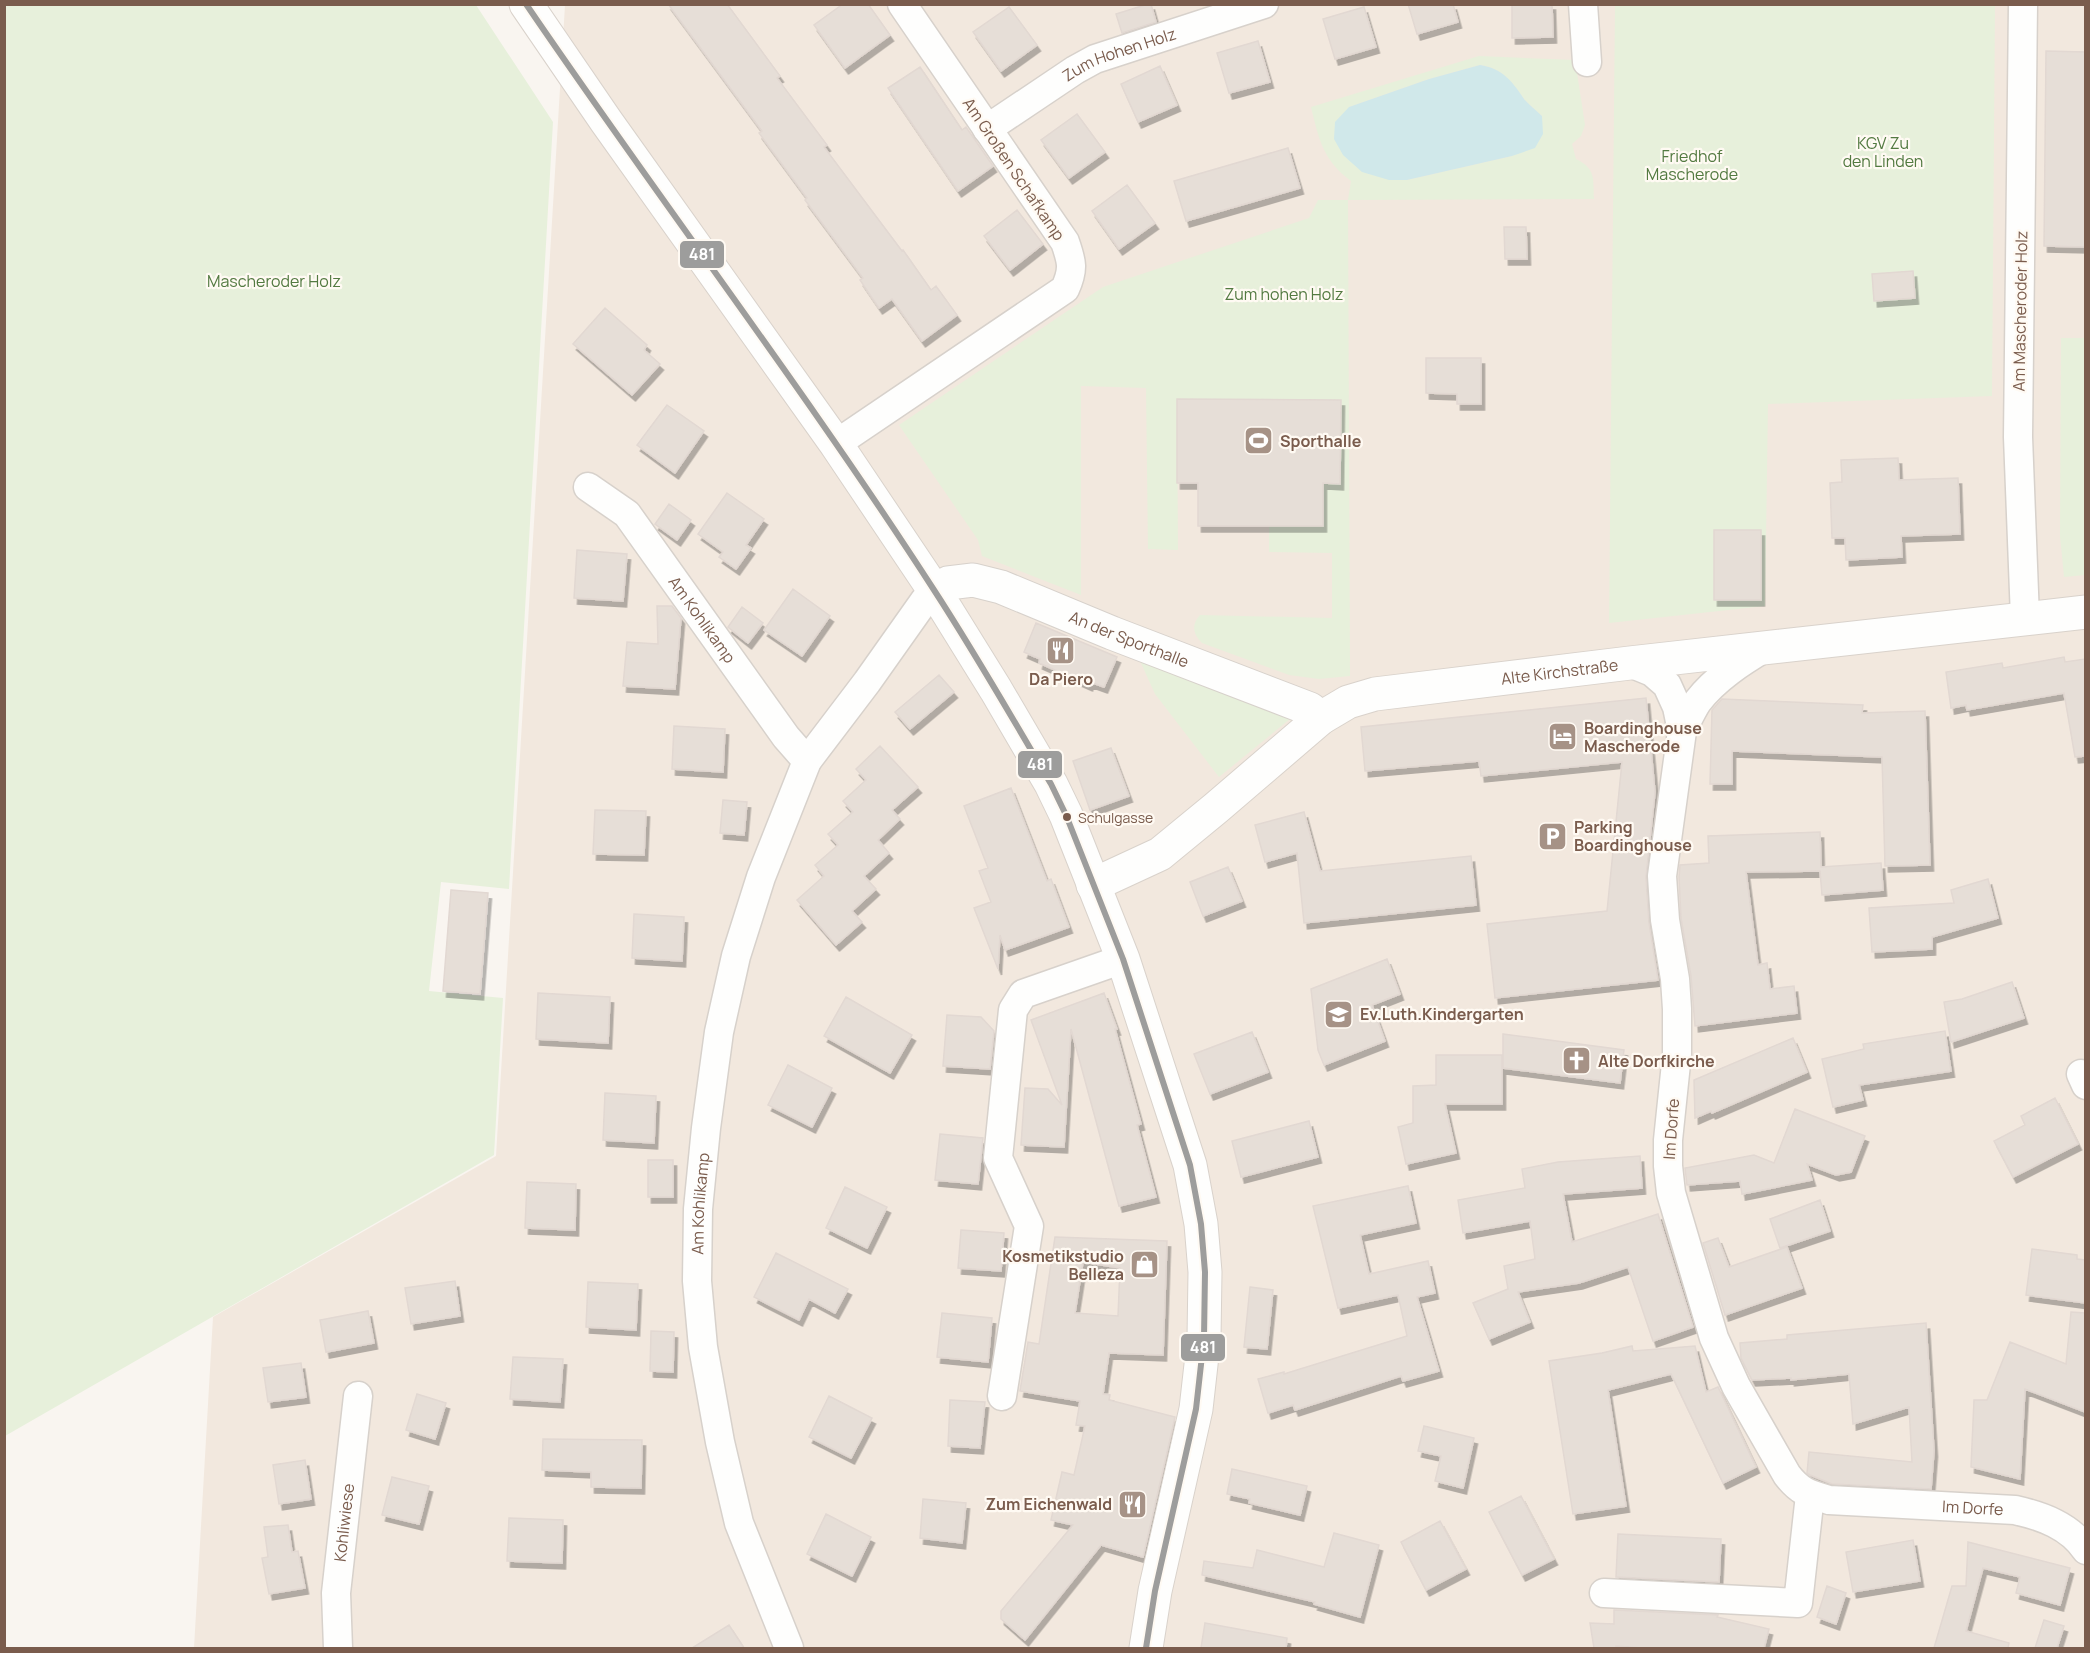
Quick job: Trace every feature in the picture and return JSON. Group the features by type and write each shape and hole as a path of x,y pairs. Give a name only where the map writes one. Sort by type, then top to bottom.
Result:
{"main road":[{"path":"526,4 606,121 836,444 934,590 1051,784 1066,815 1123,959 1190,1165 1201,1224 1205,1272 1204,1338 1196,1409 1155,1591 1146,1648"},
{"name":"An der Sporthalle","path":"934,590 948,583 973,580 1001,587 1112,633 1310,709 1321,718"},
{"name":"Alte Kirchstraße","path":"1093,885 1160,854 1321,718 1348,702 1376,694 1766,647 2085,612"}],"street":[{"name":"Am Großen Schafkamp","path":"836,444 1065,289 1071,277 1072,261 1065,242 902,4"},
{"name":"Zum Hohen Holz","path":"987,129 1095,59 1264,4"},
{"path":"1583,4 1587,62"},
{"name":"Am Mascheroder Holz","path":"2023,4 2018,437 2025,618"},
{"name":"Am Kohlikamp","path":"588,487 627,514 786,736 807,761"},
{"name":"Am Kohlikamp","path":"789,1648 739,1523 720,1442 703,1347 697,1281 698,1209 719,1032 736,956 761,878 807,761 934,590"},
{"name":"Im Dorfe","path":"1682,731 1697,703 1712,686 1739,663 1766,647"},
{"name":"Im Dorfe","path":"1630,663 1652,672 1667,685 1677,706 1682,731 1662,876 1665,920 1675,979 1677,1010 1677,1054 1668,1140 1668,1166 1671,1193 1714,1338 1736,1386 1787,1475 1797,1488 1810,1495 1829,1500 2015,1509 2037,1514 2058,1524 2084,1543"},
{"path":"1002,1396 1029,1226 998,1158 1013,1010 1023,994 1123,959"},
{"name":"Kohliwiese","path":"338,1648 336,1593 358,1396"},
{"path":"1604,1593 1798,1603 1810,1495"}],"shaded area":[{"path":"565,5 2085,5 2085,1648 194,1648 213,1317 496,1156"}],"green space":[{"name":"Mascheroder Holz","path":"5,4 476,5 553,122 509,889 441,882 429,991 503,998 494,1155 5,1436"},
{"path":"1615,5 1995,5 1992,396 1768,404 1765,606 1609,623"},
{"path":"1479,56 1575,60 1585,125 1581,136 1572,144 1576,159 1587,167 1592,175 1594,199 1348,200 1351,181 1328,157 1311,107","holes":["1480,65 1506,77 1542,116 1512,156 1407,180 1389,180 1349,107 1429,79"]},
{"name":"Zum hohen Holz","path":"1318,200 1348,200 1350,676 1319,679 1289,675 1202,643 1194,629 1195,622 1200,615 1332,618 1332,553 1269,552 1269,526 1323,526 1323,483 1340,483 1340,400 1177,400 1178,550 1148,549 1146,388 1081,386 1081,595 982,556 978,540 899,425 1103,287 1309,218"},
{"path":"2061,338 2086,338 2085,575 2064,577 2060,536"},
{"path":"1136,652 1290,719 1219,777 1155,694"}],"water":[{"path":"1480,65 1495,69 1506,77 1542,116 1543,134 1535,148 1512,156 1407,180 1389,180 1362,172 1343,155 1334,139 1335,122 1349,107 1429,79"}],"building":[{"path":"668,4 727,4 780,76 777,78 827,145 824,147 931,290 936,286 957,315 922,341 892,299 879,308 860,280 863,278 759,133 762,131"},
{"path":"843,4 868,4 890,35 845,68 814,25"},
{"path":"1151,4 1156,22 1122,33 1116,14"},
{"path":"1408,4 1453,4 1458,22 1417,34"},
{"path":"1512,4 1552,4 1553,37 1512,38"},
{"path":"1009,7 1037,45 1001,71 973,32"},
{"path":"1364,7 1376,47 1335,59 1323,19"},
{"path":"1258,41 1270,82 1229,93 1217,53"},
{"path":"2046,51 2085,52 2085,247 2044,246"},
{"path":"1160,66 1177,105 1138,122 1121,84"},
{"path":"920,67 962,130 966,127 993,166 958,191 888,88"},
{"path":"1077,114 1105,152 1069,178 1041,140"},
{"path":"1288,148 1300,188 1186,221 1174,181"},
{"path":"1127,185 1155,223 1119,249 1092,211"},
{"path":"1017,210 1043,244 1010,270 984,236"},
{"path":"1504,227 1526,227 1527,259 1505,259"},
{"path":"1913,271 1915,298 1874,301 1872,274"},
{"path":"605,308 647,345 644,350 660,364 632,395 573,344"},
{"path":"1426,358 1481,358 1481,404 1457,404 1457,394 1426,393"},
{"name":"Sporthalle","path":"1177,399 1341,400 1340,484 1323,483 1323,526 1198,526 1198,483 1177,483"},
{"path":"667,405 704,431 675,473 637,445"},
{"path":"1898,458 1899,480 1958,478 1960,534 1901,536 1902,557 1846,560 1845,538 1832,538 1830,483 1842,482 1841,460"},
{"path":"727,493 764,519 746,545 751,548 736,569 719,557 723,552 698,534"},
{"path":"669,504 691,520 677,540 655,524"},
{"path":"1714,530 1761,530 1761,600 1714,600"},
{"path":"577,550 627,554 623,601 574,598"},
{"path":"793,589 830,616 802,656 764,630"},
{"path":"657,606 672,606 681,618 675,689 623,686 627,642 658,644"},
{"path":"742,607 763,623 748,643 728,627"},
{"path":"1036,623 1117,657 1104,687 1090,682 1089,685 1039,663 1040,659 1024,652"},
{"path":"2064,657 2065,662 2085,659 2085,756 2075,757 2064,693 1967,710 1966,705 1951,708 1946,672 2002,663 2003,668"},
{"path":"939,675 954,692 910,729 895,712"},
{"path":"1646,698 1655,792 1646,877 1649,923 1658,980 1495,998 1487,924 1607,911 1622,762 1481,776 1479,761 1365,771 1361,727"},
{"path":"1722,699 1863,705 1862,713 1925,711 1930,865 1885,866 1882,757 1732,751 1732,784 1710,784 1712,710"},
{"path":"674,726 725,729 723,772 672,769"},
{"path":"880,746 918,787 892,810 900,819 878,840 889,853 864,876 876,889 852,911 862,922 836,945 797,900 824,876 815,865 838,845 828,834 853,812 843,801 866,780 856,769"},
{"path":"1111,748 1129,796 1090,810 1073,761"},
{"path":"1011,788 1047,881 1051,879 1069,927 1005,950 1000,935 998,969 974,908 991,902 979,871 988,868 964,806"},
{"path":"723,800 747,802 744,835 720,833"},
{"path":"595,810 646,811 644,855 593,854"},
{"path":"1304,812 1320,871 1471,856 1476,905 1304,923 1297,853 1265,862 1255,825"},
{"path":"1820,832 1821,867 1881,863 1883,890 1822,895 1820,871 1746,872 1758,965 1767,963 1770,989 1794,986 1797,1013 1695,1026 1691,976 1681,918 1680,865 1709,863 1708,836"},
{"path":"1228,867 1242,901 1203,916 1190,882"},
{"path":"1988,879 1998,918 1932,937 1932,949 1872,952 1869,908 1954,903 1951,890"},
{"path":"451,890 488,893 480,994 443,991"},
{"path":"634,914 684,917 682,961 632,958"},
{"path":"1387,959 1400,994 1372,1005 1385,1041 1324,1065 1318,1050 1311,989"},
{"path":"2012,982 2024,1018 1951,1042 1944,1002 1962,999"},
{"path":"538,993 610,997 608,1043 536,1039"},
{"path":"1104,993 1117,1029 1115,1029 1141,1124 1137,1125 1156,1197 1119,1206 1071,1029 1064,1147 1021,1145 1025,1088 1048,1089 1062,1105 1031,1020"},
{"path":"846,997 912,1035 890,1073 824,1036"},
{"path":"947,1015 981,1017 994,1031 990,1069 943,1066"},
{"path":"1945,1031 1951,1071 1859,1085 1863,1100 1833,1107 1822,1059 1864,1049 1863,1044"},
{"path":"1252,1032 1268,1072 1210,1094 1194,1054"},
{"name":"Alte Dorfkirche","path":"1503,1034 1624,1050 1620,1083 1503,1068"},
{"path":"1793,1038 1807,1072 1712,1113 1711,1111 1695,1118 1694,1080"},
{"path":"1436,1055 1502,1055 1502,1104 1445,1104 1456,1153 1406,1164 1398,1127 1413,1123 1413,1086 1436,1085"},
{"path":"788,1065 832,1088 812,1127 768,1105"},
{"path":"605,1093 656,1096 654,1143 603,1140"},
{"path":"2055,1098 2078,1144 2013,1177 1994,1141 2025,1125 2021,1116"},
{"path":"1795,1109 1865,1136 1851,1172 1836,1175 1807,1164 1812,1180 1742,1194 1740,1181 1687,1185 1685,1168 1754,1155 1774,1163"},
{"path":"1309,1121 1318,1157 1241,1177 1232,1141"},
{"path":"940,1134 983,1138 978,1184 935,1180"},
{"path":"1640,1156 1642,1188 1563,1194 1572,1242 1658,1214 1693,1327 1653,1341 1628,1267 1579,1283 1518,1292 1530,1322 1489,1339 1473,1303 1508,1289 1504,1266 1535,1259 1530,1221 1463,1233 1458,1200 1525,1188 1522,1169 1558,1162"},
{"path":"648,1160 673,1160 673,1197 648,1197"},
{"path":"527,1182 576,1184 575,1230 525,1228"},
{"path":"1408,1186 1416,1223 1360,1235 1369,1274 1428,1261 1435,1293 1417,1297 1439,1371 1403,1381 1401,1376 1295,1410 1293,1405 1268,1413 1258,1379 1284,1372 1284,1374 1407,1336 1398,1295 1338,1308 1313,1206"},
{"path":"845,1187 887,1207 867,1248 826,1228"},
{"path":"1820,1200 1830,1231 1780,1248 1770,1219"},
{"path":"961,1230 1004,1233 1001,1271 958,1268"},
{"path":"1055,1237 1167,1241 1163,1355 1109,1353 1103,1394 1110,1395 1109,1400 1175,1417 1143,1557 1101,1545 1025,1640 1001,1619 1001,1611 1073,1525 1051,1520 1062,1472 1074,1475 1085,1426 1076,1425 1080,1401 1020,1391 1028,1342 1039,1344","holes":["1083,1262 1120,1268 1118,1316 1075,1313"]},
{"path":"1718,1238 1729,1267 1787,1247 1802,1288 1725,1315 1703,1243"},
{"path":"2032,1249 2077,1255 2077,1259 2085,1260 2085,1303 2026,1295"},
{"path":"776,1253 848,1289 835,1313 809,1299 799,1320 754,1297"},
{"path":"455,1281 460,1316 411,1324 405,1288"},
{"path":"588,1282 638,1284 636,1330 586,1327"},
{"path":"1250,1287 1273,1290 1267,1349 1244,1347"},
{"path":"368,1311 374,1343 326,1352 320,1320"},
{"path":"2071,1312 2085,1313 2085,1412 2025,1389 2020,1479 1971,1467 1974,1400 1987,1400 2010,1342 2066,1364"},
{"path":"942,1313 992,1318 988,1362 937,1357"},
{"path":"1926,1323 1934,1451 1931,1489 1832,1484 1807,1473 1809,1452 1912,1462 1909,1407 1853,1424 1849,1374 1791,1380 1791,1378 1752,1380 1741,1358 1740,1343 1787,1339 1787,1335"},
{"path":"651,1331 674,1332 673,1372 650,1371"},
{"path":"1632,1346 1633,1351 1695,1346 1706,1392 1718,1387 1756,1467 1723,1483 1671,1374 1608,1390 1626,1506 1573,1514 1549,1361"},
{"path":"513,1357 563,1359 560,1402 510,1399"},
{"path":"301,1363 306,1397 268,1402 263,1368"},
{"path":"417,1394 446,1403 435,1439 406,1430"},
{"path":"829,1396 872,1418 851,1458 809,1437"},
{"path":"950,1400 985,1402 980,1448 948,1446"},
{"path":"1424,1426 1474,1438 1463,1488 1435,1481 1441,1456 1418,1451"},
{"path":"543,1439 642,1440 641,1488 591,1487 591,1472 542,1470"},
{"path":"305,1460 311,1499 279,1504 273,1465"},
{"path":"1232,1469 1307,1486 1300,1515 1249,1503 1250,1499 1227,1494"},
{"path":"392,1477 429,1486 419,1524 382,1515"},
{"path":"1521,1496 1554,1559 1522,1575 1489,1512"},
{"path":"923,1499 966,1503 962,1543 920,1538"},
{"path":"826,1514 871,1537 852,1576 807,1554"},
{"path":"509,1518 563,1520 562,1563 507,1561"},
{"path":"1440,1521 1466,1569 1426,1590 1401,1542"},
{"path":"288,1525 292,1552 298,1551 305,1588 269,1594 262,1558 268,1557 264,1527"},
{"path":"1334,1533 1379,1545 1360,1617 1314,1604 1315,1602 1202,1575 1204,1561 1253,1568 1257,1550 1324,1567"},
{"path":"1618,1534 1721,1539 1719,1582 1616,1577"},
{"path":"1913,1540 1920,1581 1853,1592 1846,1552"},
{"path":"1968,1542 2070,1568 2060,1605 2016,1593 2020,1577 1983,1568 1966,1631 2009,1643 2008,1648 1934,1648 1952,1586 1966,1586"},
{"path":"1827,1586 1846,1593 1836,1624 1817,1617"},
{"path":"1614,1610 1718,1615 1717,1617 1769,1629 1764,1648 1616,1646 1616,1648 1594,1648 1590,1623 1614,1624"},
{"path":"2044,1620 2064,1626 2057,1648 2035,1648"},
{"path":"1205,1623 1287,1638 1286,1648 1201,1648"},
{"path":"729,1625 744,1648 692,1648"}],"transit line":[{"name":"481","path":"526,4 835,442 949,614 1051,784 1066,815 1123,959 1190,1165 1201,1224 1205,1272 1204,1338 1196,1409 1155,1591 1146,1648"}],"place":[{"name":"Sporthalle","path":"1259,441"},
{"name":"Da Piero","path":"1061,651"},
{"name":"Boardinghouse Mascherode","path":"1563,737"},
{"name":"Schulgasse","path":"1067,817"},
{"name":"Parking Boardinghouse","path":"1553,836"},
{"name":"Ev.Luth.Kindergarten","path":"1339,1014"},
{"name":"Alte Dorfkirche","path":"1577,1061"},
{"name":"Kosmetikstudio Belleza","path":"1145,1265"},
{"name":"Zum Eichenwald","path":"1133,1504"}],"park label":[{"name":"KGV Zu den Linden","path":"1883,152"},
{"name":"Friedhof Mascherode","path":"1692,165"}]}
